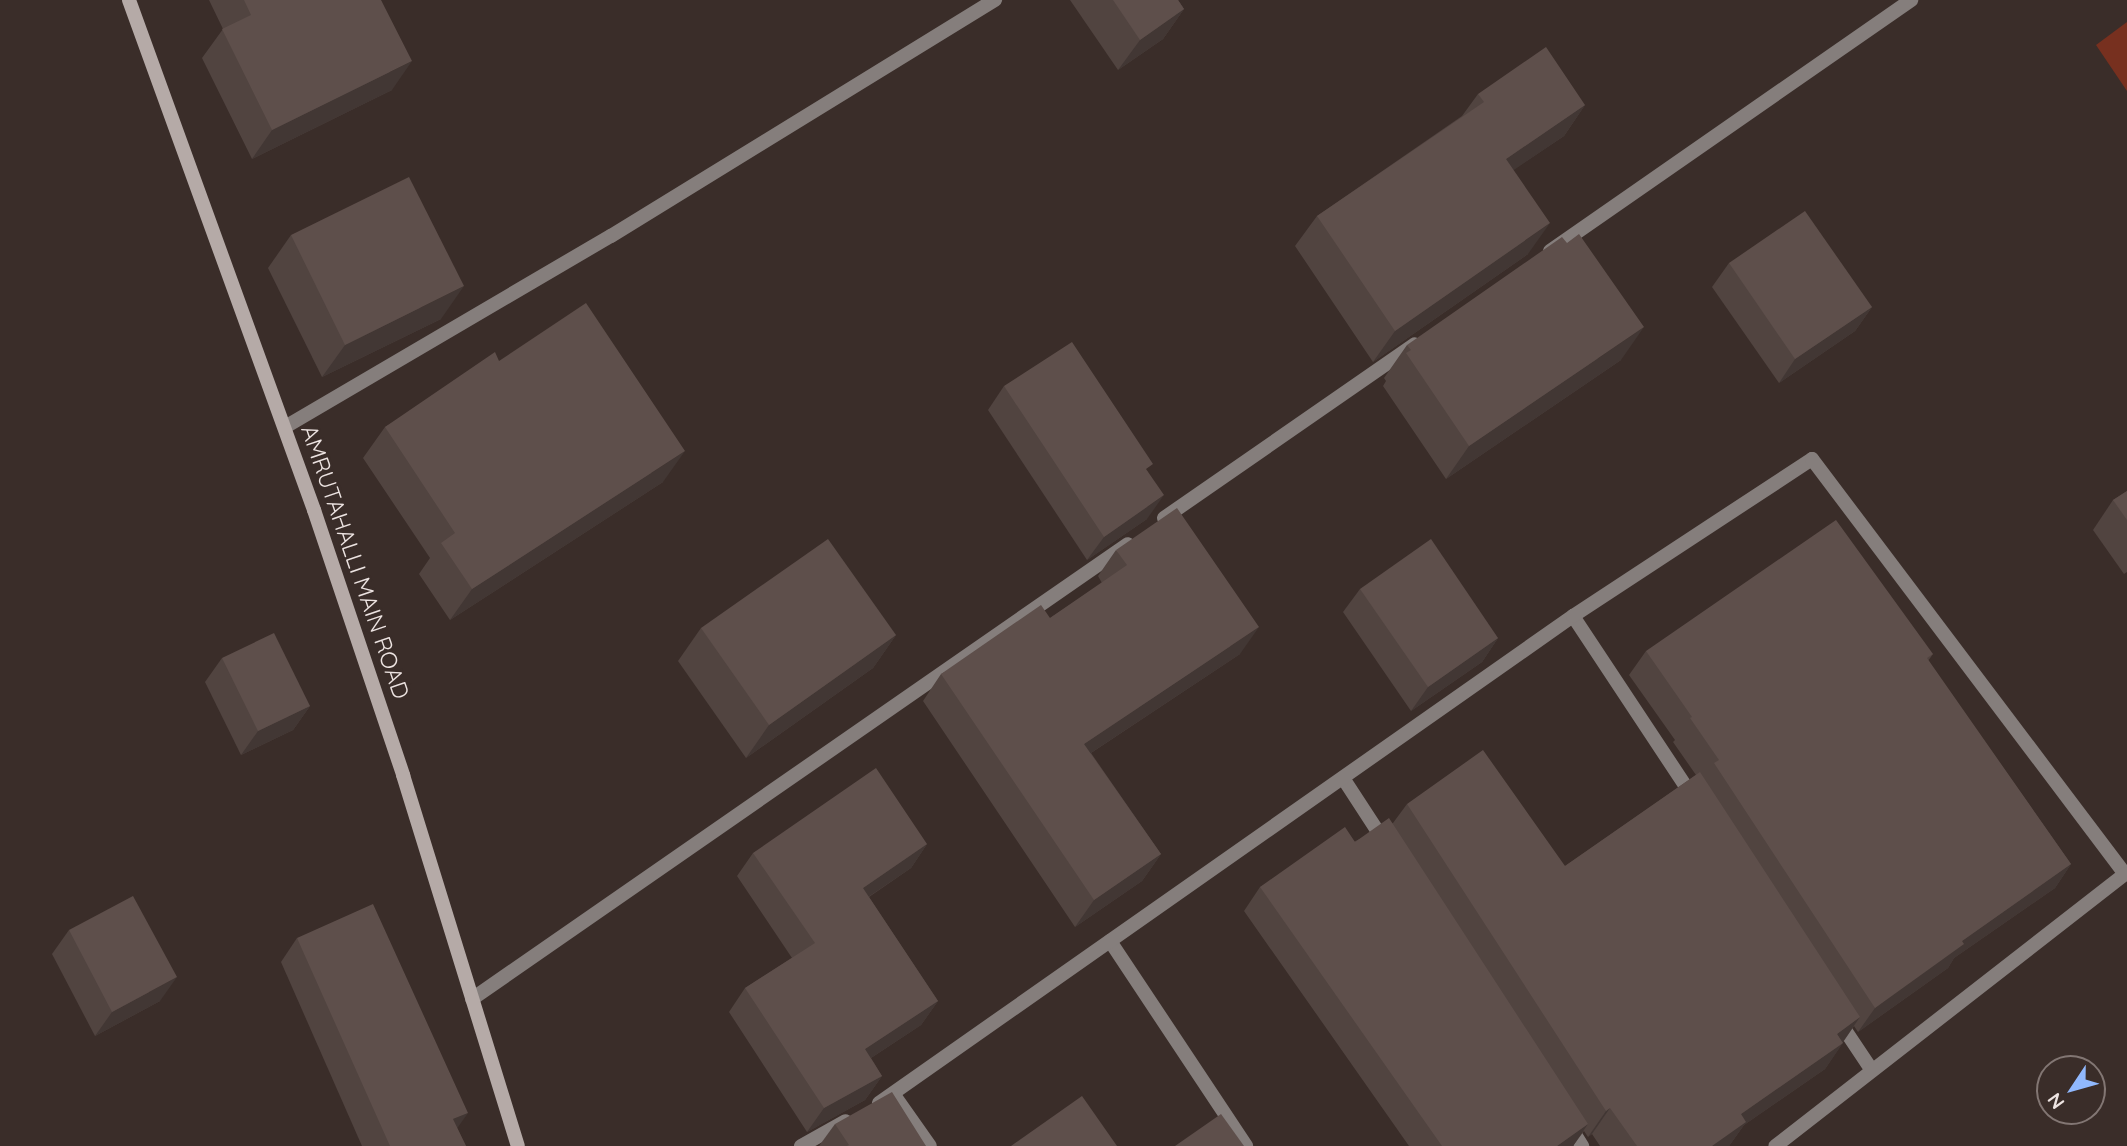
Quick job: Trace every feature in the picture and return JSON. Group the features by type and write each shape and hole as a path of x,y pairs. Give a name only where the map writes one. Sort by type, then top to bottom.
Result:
{"street":[{"name":"AMRUTAHALLI MAIN ROAD","path":"129,0 285,427 403,775 518,1146"},
{"path":"285,427 611,236 995,0"},
{"path":"1534,262 1910,0"},
{"path":"472,999 1431,333"},
{"path":"802,1146 894,1095 1573,616 1812,459 2126,874 1775,1146"},
{"path":"1573,616 1703,813"},
{"path":"1342,778 1395,859"},
{"path":"1110,941 1246,1146"},
{"path":"1832,1011 1871,1069"},
{"path":"894,1095 930,1146"},
{"path":"1560,1111 1582,1146"}],"shaded area":[{"path":"2127,22 2127,91 2096,45"}],"building":[{"path":"244,0 381,0 412,61 272,130 222,29 251,15"},
{"path":"1113,0 1178,0 1184,9 1140,40"},
{"path":"1546,47 1585,105 1506,159 1550,223 1395,331 1317,216 1484,102 1478,94"},
{"path":"409,177 464,286 345,345 291,235"},
{"path":"1805,211 1872,307 1795,359 1729,263"},
{"path":"1579,234 1644,327 1469,446 1406,353 1411,350 1407,345 1562,237 1567,243"},
{"path":"586,303 685,451 472,589 441,543 455,533 385,427 495,352 499,361"},
{"path":"1072,342 1153,464 1146,469 1164,495 1104,537 1004,386"},
{"path":"2127,491 2127,520 2113,500"},
{"path":"1177,508 1259,627 1084,744 1161,854 1094,900 941,674 1041,605 1050,618 1127,565 1116,550"},
{"path":"1836,520 1933,654 1927,658 2071,864 1962,941 1964,944 1875,1008 1714,763 1719,760 1646,651"},
{"path":"828,539 896,635 769,725 701,628"},
{"path":"1431,539 1498,638 1428,687 1360,589"},
{"path":"274,633 310,706 258,731 222,658"},
{"path":"1483,750 1565,866 1700,772 1860,1017 1837,1034 1843,1043 1741,1114 1746,1122 1712,1146 1637,1146 1610,1108 1606,1111 1407,804"},
{"path":"876,768 927,844 863,888 938,1001 865,1049 882,1076 824,1108 745,988 815,943 753,853"},
{"path":"1389,818 1588,1124 1557,1146 1442,1146 1260,887 1345,827 1355,842"},
{"path":"133,896 177,977 112,1012 69,930"},
{"path":"373,904 468,1113 453,1119 466,1146 390,1146 297,938"},
{"path":"892,1092 926,1146 847,1146 849,1145 835,1124"},
{"path":"1082,1096 1117,1146 1011,1146"},
{"path":"1221,1114 1244,1146 1175,1146"}]}
